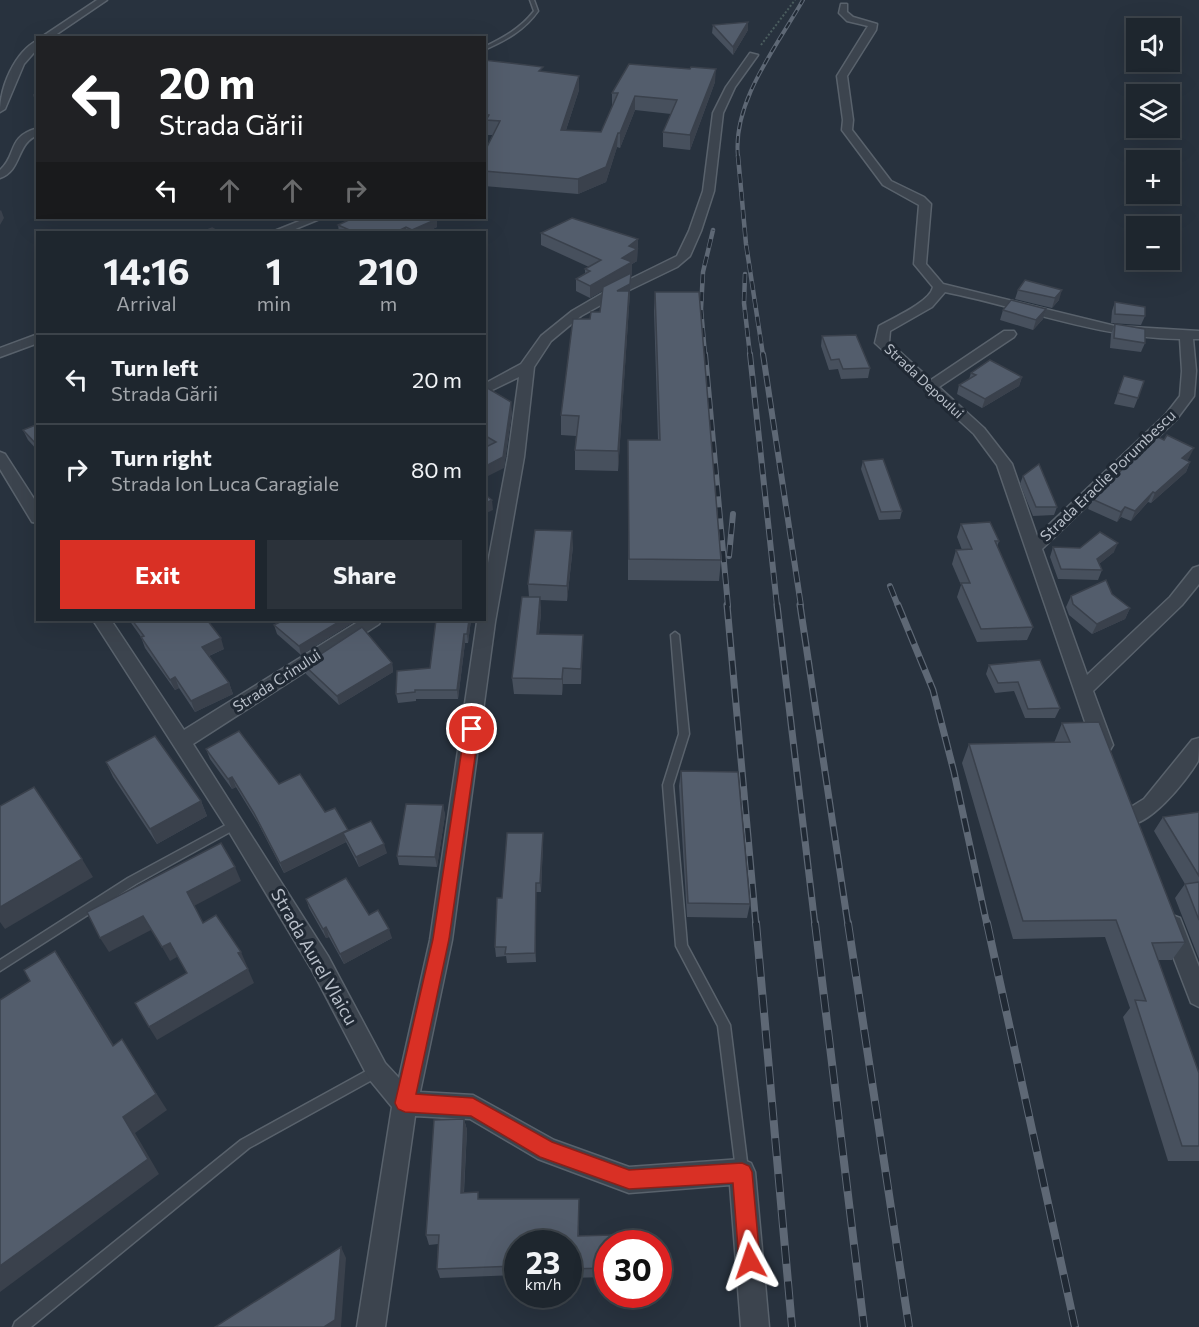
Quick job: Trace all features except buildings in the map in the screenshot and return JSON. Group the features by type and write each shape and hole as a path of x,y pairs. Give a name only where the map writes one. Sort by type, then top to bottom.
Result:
{"street":[{"path":"47,36 103,0"},
{"path":"844,6 843,13 849,19 873,24 872,30 842,76 848,120 847,130 887,183 920,199 925,204 920,264 939,287"},
{"path":"0,109 11,82 31,48 36,44"},
{"path":"486,591 492,545 516,457 527,368 531,355 567,320 681,259 697,226 712,175 711,152 716,121 728,91 753,55"},
{"path":"0,175 4,174 11,164 21,139 36,132"},
{"path":"285,219 297,225"},
{"path":"281,231 313,219"},
{"name":"Strada Eraclie Porumbescu","path":"939,287 976,294 1102,328 1146,334 1192,335 1187,396 1171,417 1035,548"},
{"name":"Strada Depoului","path":"939,287 938,293 927,304 884,329 882,343 979,431 1004,464 1110,765"},
{"path":"930,387 1009,334"},
{"path":"0,353 36,339"},
{"path":"486,389 527,368"},
{"path":"0,457 36,515"},
{"path":"1083,690 1176,601 1199,572"},
{"name":"Strada Aurel Vlaicu","path":"103,621 235,824 320,963 378,1071 405,1103"},
{"name":"Strada Crinului","path":"181,742 371,621"},
{"path":"370,1327 405,1103 441,939 482,621"},
{"path":"1130,818 1151,805 1199,745"},
{"path":"1122,796 1139,840"},
{"path":"1165,907 1199,996"},
{"path":"405,1103 473,1107 547,1150 629,1180 742,1172 755,1327"}],"lane":[{"path":"486,48 505,39 529,22 536,11 532,0"},
{"path":"675,635 684,734 668,784 682,946 724,1025 742,1172"},
{"path":"0,966 132,881 235,824"},
{"path":"20,1327 245,1144 378,1071"}],"path":[{"path":"753,55 795,0"}],"railway":[{"path":"738,156 738,136 749,95 769,55 803,0"},
{"path":"738,156 746,244 763,355"},
{"path":"705,355 701,309 703,272 713,230"},
{"path":"745,274 744,303 750,355"},
{"path":"705,354 728,606"},
{"path":"750,354 777,606"},
{"path":"763,354 801,606"},
{"path":"729,556 733,514"},
{"path":"890,586 898,606"},
{"path":"727,605 756,925"},
{"path":"777,605 815,925"},
{"path":"800,605 848,925"},
{"path":"898,605 933,690 954,772 987,925"},
{"path":"756,923 792,1327"},
{"path":"815,923 864,1327"},
{"path":"848,923 909,1327"},
{"path":"987,923 1075,1327"}],"route":[{"path":"472,729 441,939 405,1103 473,1107 547,1150 629,1180 742,1172 750,1261"}]}
